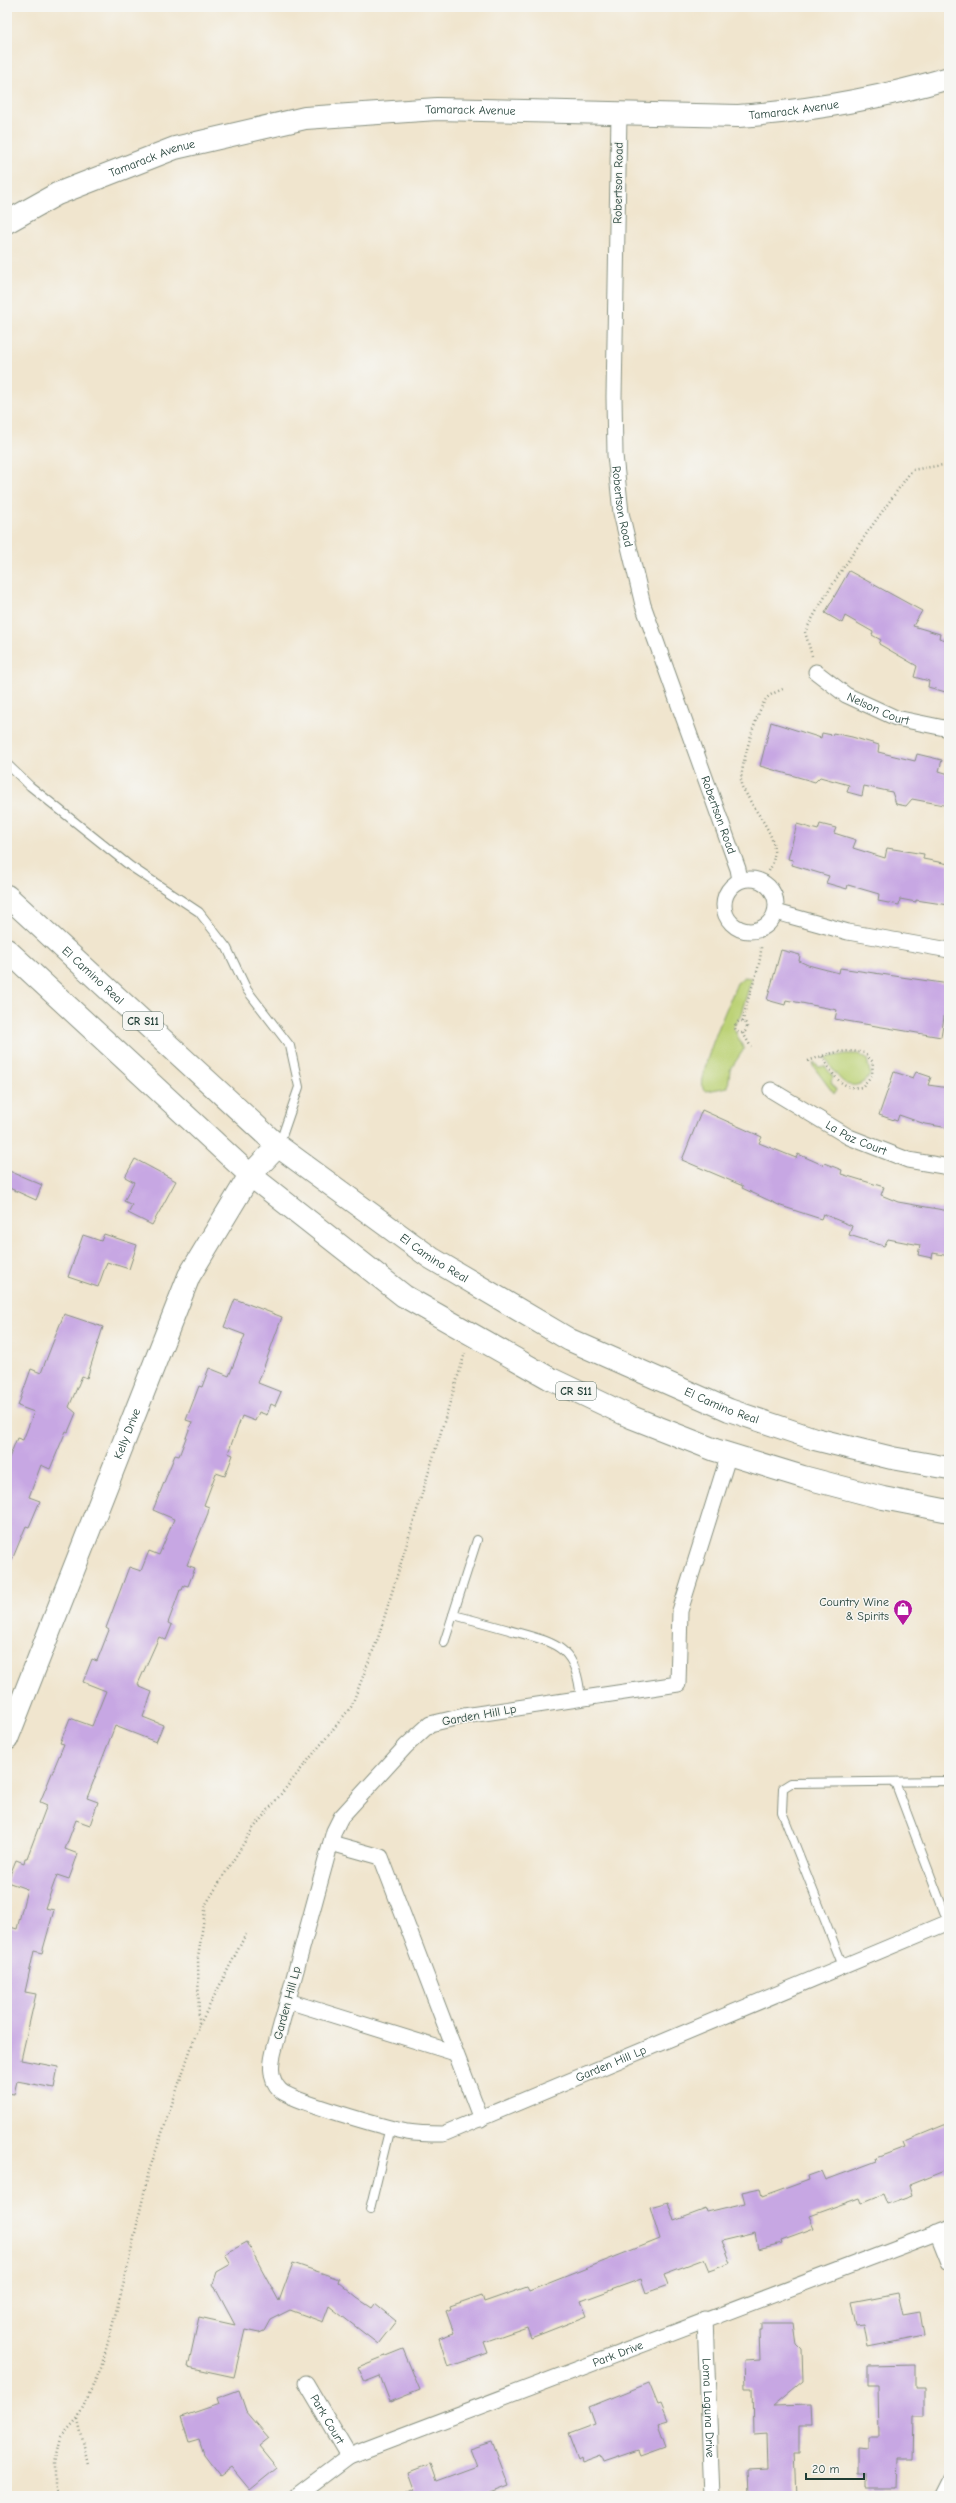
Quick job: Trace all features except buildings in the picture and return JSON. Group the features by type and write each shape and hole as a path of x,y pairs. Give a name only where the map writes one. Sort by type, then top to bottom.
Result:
{"main road":[{"name":"Tamarack Avenue","path":"7,222 57,194 175,148 305,118 437,109 738,116 773,114 896,94 949,78"},
{"name":"El Camino Real","path":"7,896 278,1146 430,1258 570,1340 729,1410 815,1439 892,1458 949,1468"},
{"name":"CR S11","path":"7,950 250,1175 404,1296 472,1336 549,1378 630,1417 729,1454 834,1486 949,1511"},
{"name":"Kelly Drive","path":"7,1740 189,1276 250,1175 278,1146"}],"street":[{"name":"Robertson Road","path":"619,114 614,397 615,454 621,513 643,605 738,869 740,880"},
{"name":"Nelson Court","path":"816,672 846,695 896,718 949,728"},
{"path":"749,878 766,884 776,898 776,912 770,923 754,931 746,931 731,923 726,916 724,899 727,891 740,880 749,878"},
{"path":"776,912 848,932 949,950"},
{"name":"La Paz Court","path":"771,1090 849,1137 908,1160 949,1168"},
{"name":"Garden Hill Lp","path":"729,1454 680,1611 678,1684 464,1716 430,1724 406,1746 342,1817 331,1843 271,2064 272,2077 280,2090 297,2100 390,2127 426,2134 443,2134 482,2119 949,1922"},
{"path":"331,1843 381,1857 455,2053 482,2119"},
{"path":"288,2001 455,2053"},
{"path":"943,2230 949,2262"},
{"name":"Park Drive","path":"296,2496 349,2456 705,2319 943,2230"},
{"name":"Loma Laguna Drive","path":"705,2319 712,2496"},
{"name":"Park Court","path":"306,2383 349,2456"},
{"path":"941,2496 949,2480"}],"lane":[{"path":"7,764 30,786 130,866 199,912 227,948 247,990 290,1046 299,1087 278,1146"},
{"path":"444,1643 477,1540"},
{"path":"453,1614 553,1643 572,1662 579,1676 581,1699"},
{"path":"843,1966 782,1812 783,1788 791,1783 949,1781"},
{"path":"895,1782 949,1922"},
{"path":"370,2209 390,2127"}],"path":[{"path":"816,672 804,632 816,609 912,470 949,464"},
{"path":"769,871 773,864 772,834 756,811 741,784 746,752 761,708 767,698 784,688"},
{"path":"743,1022 745,1002 761,954 761,945"},
{"path":"743,1022 737,1023 736,1029 738,1032 743,1033 750,1047"},
{"path":"743,1022 748,1027 743,1033"},
{"path":"808,1061 822,1056 840,1051 864,1053 873,1062 872,1075 862,1087 848,1087 840,1082 822,1056"},
{"path":"199,2025 198,1958 206,1904 252,1830 351,1707 378,1638 472,1336"},
{"path":"58,2496 55,2485 55,2463 61,2437 78,2418 101,2368 124,2282 149,2171 199,2025 248,1932"},
{"path":"78,2418 88,2464"}],"green space":[{"path":"744,977 752,978 740,1017 733,1027 744,1049 730,1070 728,1087 707,1091 703,1089 703,1080 709,1053 737,983"},
{"path":"845,1054 858,1054 867,1059 870,1073 864,1082 854,1085 844,1082 835,1073 825,1058"},
{"path":"814,1063 819,1067 825,1066 833,1077 831,1082 836,1090 834,1094 813,1066"}],"place":[{"name":"Country Wine & Spirits","path":"903,1626"}]}
